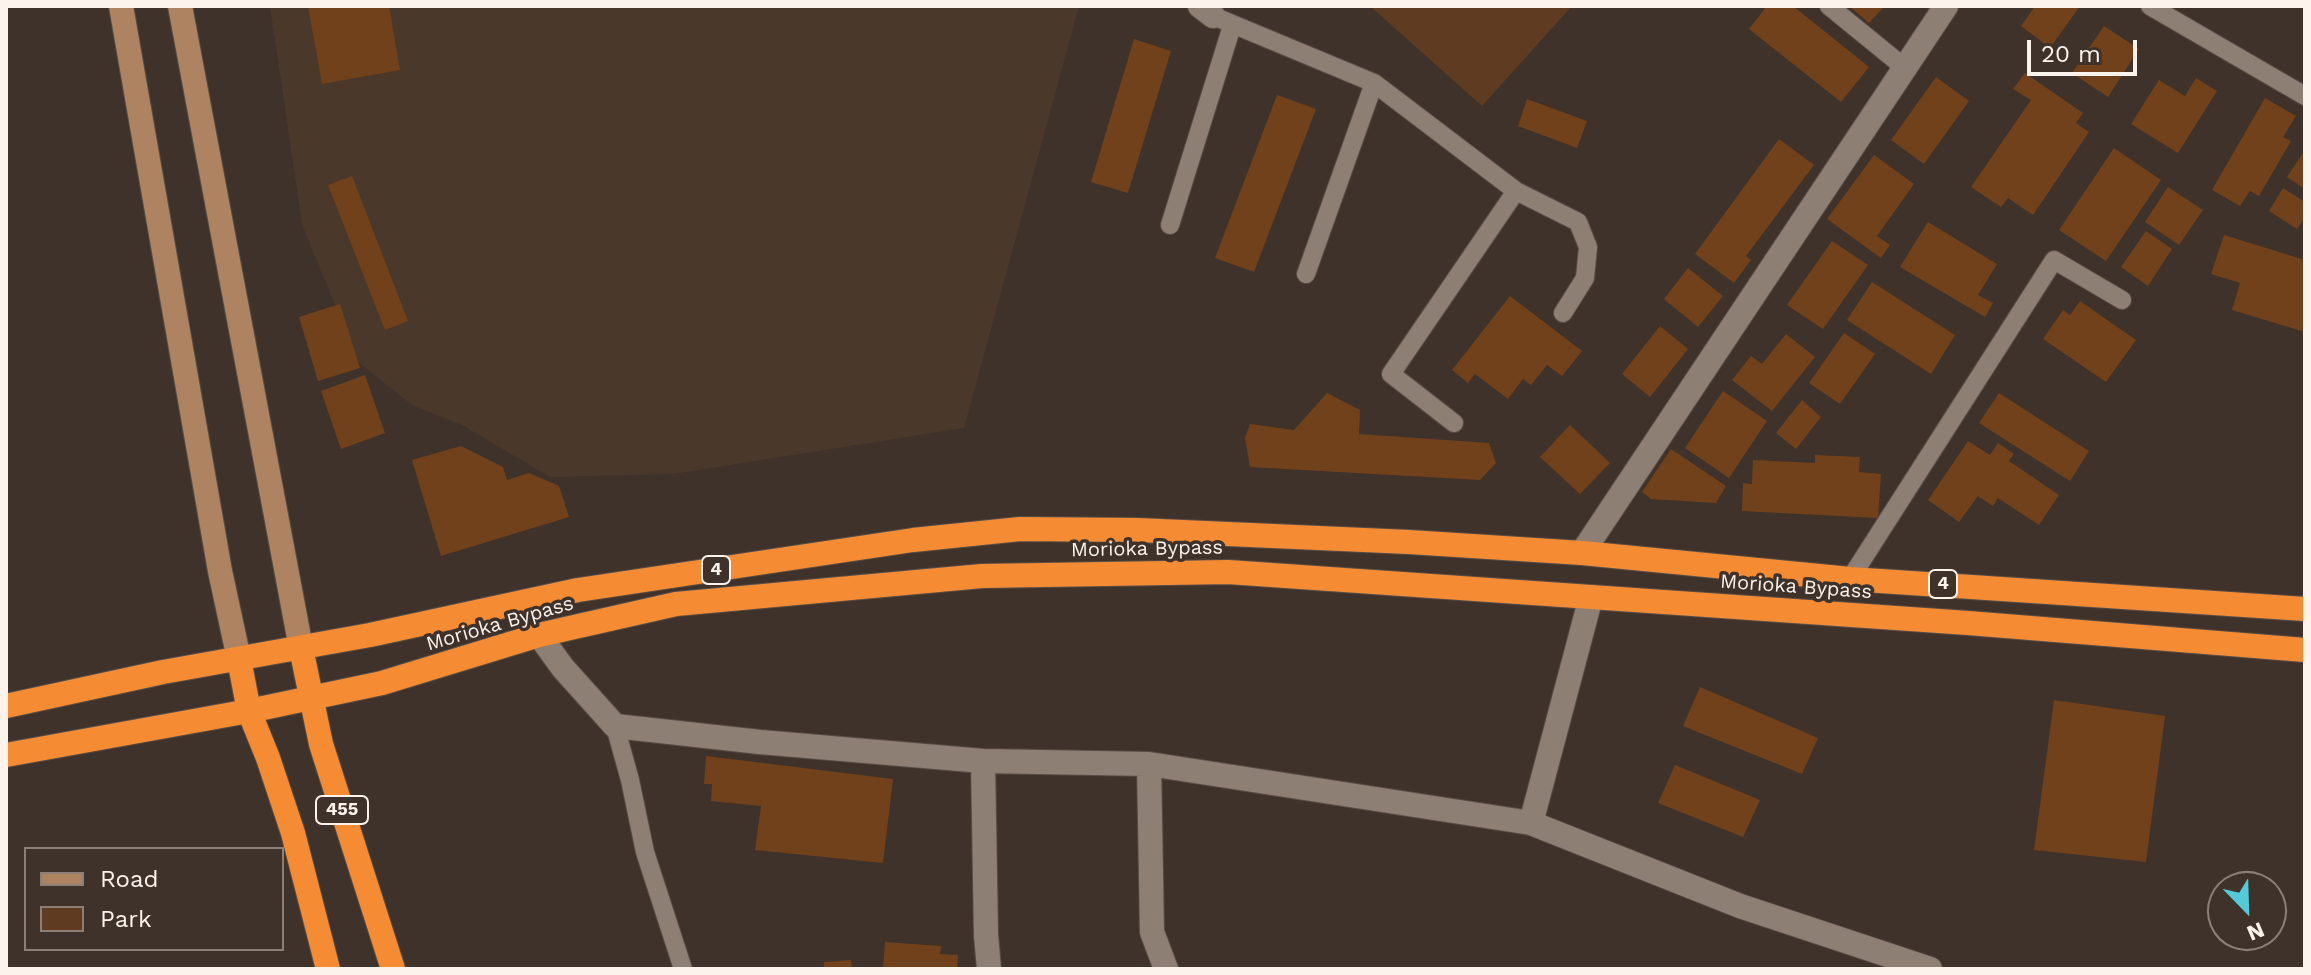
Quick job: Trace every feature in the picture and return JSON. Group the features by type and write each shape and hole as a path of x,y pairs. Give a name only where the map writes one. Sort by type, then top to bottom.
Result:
{"highway":[{"name":"Morioka Bypass","path":"6,706 578,590 913,540 1020,529 1137,530 1409,542 1582,553 1850,579 2305,609"},
{"name":"Morioka Bypass","path":"6,755 249,711 382,683 539,635 676,604 982,576 1228,572 2305,650"},
{"name":"455","path":"301,648 321,744 393,969"},
{"name":"455","path":"239,659 249,711 293,833 328,969"}],"street":[{"path":"121,6 220,571 239,659"},
{"path":"180,6 301,648"},
{"path":"1582,553 1946,6"},
{"path":"1531,823 1591,597"},
{"path":"539,635 563,668 615,726 983,761 1149,764 1531,823 1740,906 1930,969"},
{"path":"983,761 989,969"},
{"path":"1149,764 1152,932 1166,969"}],"lane":[{"path":"1829,6 1905,68"},
{"path":"2150,6 2305,96"},
{"path":"1170,225 1215,16 1374,83 1516,191 1578,222 1588,247 1585,278 1563,313"},
{"path":"1306,274 1374,83"},
{"path":"1454,423 1391,374 1516,191"},
{"path":"1850,579 2054,260 2122,300"},
{"path":"615,726 645,852 683,969"}],"shaded area":[{"path":"270,6 1079,6 964,428 673,474 550,477 462,425 412,405 358,362 302,224"}],"green space":[{"path":"1370,6 1572,6 1482,106"}],"building":[{"path":"308,6 389,6 400,70 322,84"},
{"path":"1767,6 1793,6 1869,67 1841,102 1749,29"},
{"path":"1849,6 1885,6 1869,23"},
{"path":"2035,6 2080,6 2050,48 2021,26"},
{"path":"2104,26 2139,49 2108,97 2072,73"},
{"path":"1134,39 1171,51 1128,193 1091,182"},
{"path":"2025,73 2083,113 2076,123 2089,132 2033,215 2008,198 2001,207 1971,187 2031,100 2013,89"},
{"path":"1936,77 1969,101 1924,164 1891,140"},
{"path":"2196,78 2217,91 2178,153 2131,124 2159,80 2185,96"},
{"path":"1277,95 1316,109 1254,272 1215,258"},
{"path":"2265,98 2296,116 2283,137 2291,141 2259,196 2250,191 2240,206 2212,190"},
{"path":"1527,99 1587,121 1577,148 1518,126"},
{"path":"1779,139 1814,165 1746,256 1751,260 1734,283 1695,254"},
{"path":"2114,148 2161,180 2106,261 2059,230"},
{"path":"2305,150 2305,189 2287,177"},
{"path":"1874,155 1914,184 1877,236 1890,245 1881,258 1827,219"},
{"path":"352,176 408,321 385,330 328,185"},
{"path":"2168,187 2203,210 2179,245 2145,222"},
{"path":"2283,188 2305,202 2305,217 2297,229 2269,211"},
{"path":"1928,222 1997,264 1978,295 1993,303 1985,317 1900,267"},
{"path":"2146,231 2172,249 2148,286 2121,267"},
{"path":"2224,235 2305,260 2305,332 2232,310 2240,283 2211,274"},
{"path":"1832,241 1868,265 1823,329 1787,305"},
{"path":"1688,268 1723,296 1698,327 1664,299"},
{"path":"1872,282 1955,335 1931,374 1847,320"},
{"path":"1510,296 1582,351 1562,376 1547,365 1531,385 1523,379 1508,399 1475,374 1468,383 1452,370"},
{"path":"2080,301 2136,340 2106,382 2043,339 2063,310 2070,315"},
{"path":"340,304 360,368 318,381 299,317"},
{"path":"1660,326 1688,349 1650,397 1622,374"},
{"path":"1844,333 1875,354 1840,404 1809,383"},
{"path":"1786,334 1815,357 1772,411 1732,380 1751,356 1762,364"},
{"path":"365,375 385,433 341,449 321,391"},
{"path":"1723,391 1767,421 1729,478 1685,448"},
{"path":"1327,393 1360,410 1359,434 1489,443 1496,463 1480,480 1250,467 1245,438 1250,424 1294,430"},
{"path":"1999,393 2089,451 2070,481 1979,423"},
{"path":"1802,400 1821,417 1796,449 1776,433"},
{"path":"1570,425 1610,463 1580,494 1540,457"},
{"path":"1968,441 1990,455 1998,443 2014,454 2009,461 2059,495 2039,525 1998,498 1993,506 1978,496 1959,522 1928,500"},
{"path":"461,446 503,467 507,480 529,473 559,486 569,517 441,556 412,460"},
{"path":"1671,449 1726,486 1716,503 1651,499 1642,492"},
{"path":"1815,455 1860,457 1859,472 1881,474 1878,518 1742,511 1743,483 1752,484 1753,460 1815,463"},
{"path":"1700,687 1818,738 1802,774 1683,726"},
{"path":"2054,700 2165,716 2146,862 2034,850"},
{"path":"706,756 893,779 883,863 755,850 761,806 711,801 712,784 704,784"},
{"path":"1675,765 1760,800 1743,837 1658,803"},
{"path":"885,942 941,946 940,954 958,955 957,969 883,969"},
{"path":"851,960 852,969 824,969 824,962"}]}
